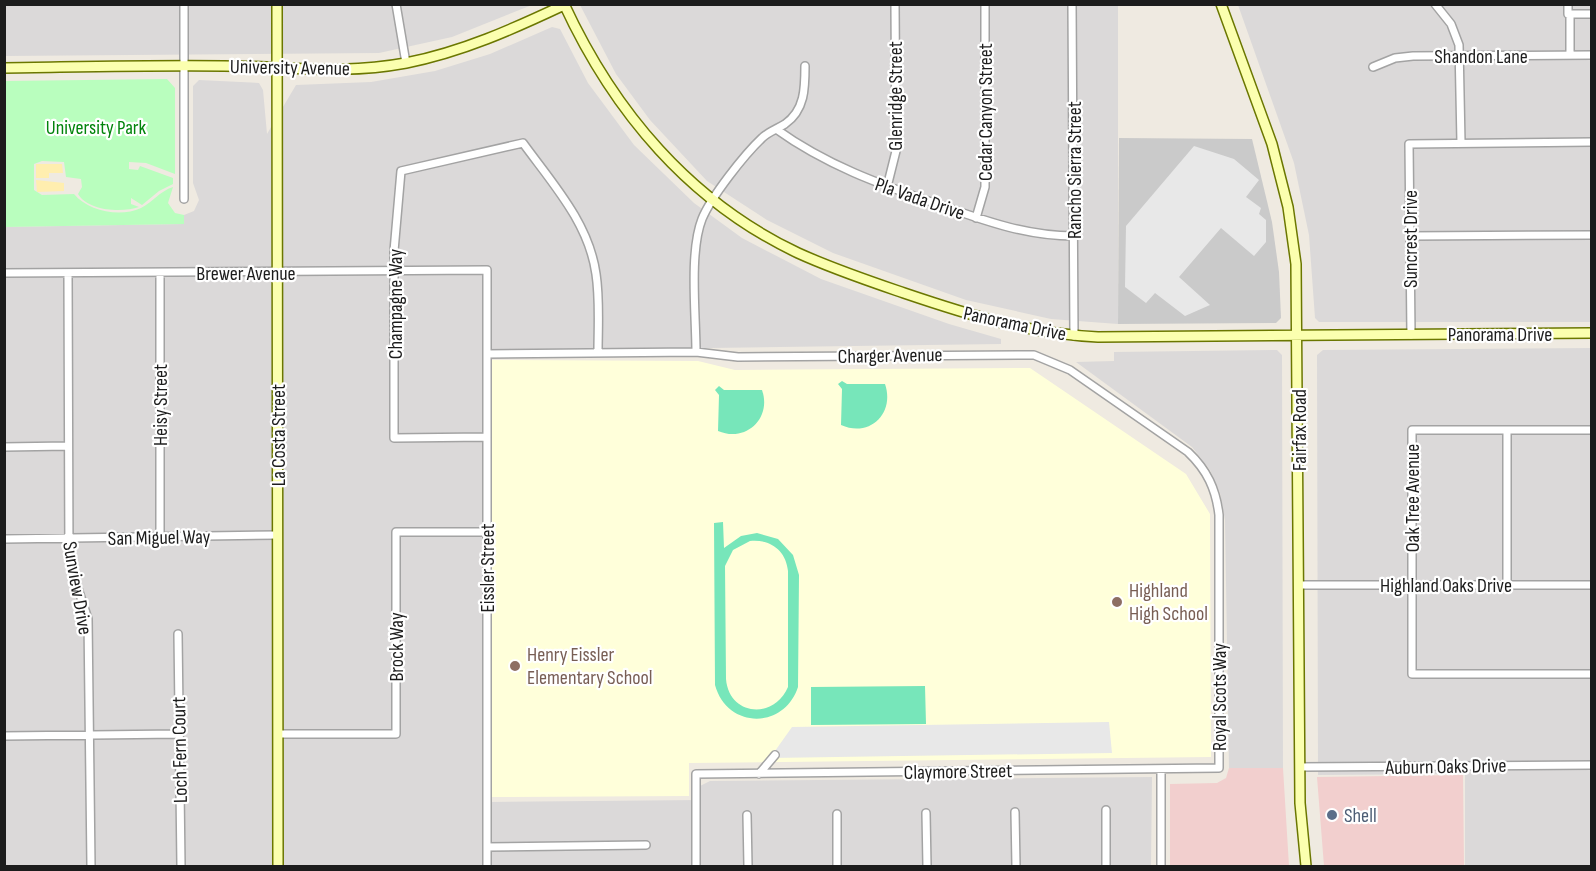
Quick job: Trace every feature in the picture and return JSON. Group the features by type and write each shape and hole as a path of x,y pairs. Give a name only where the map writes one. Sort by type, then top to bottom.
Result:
{"street":[{"path":"184,4 184,199"},
{"name":"La Costa Street","path":"277,4 278,867"},
{"path":"396,4 406,63"},
{"name":"Glenridge Street","path":"887,187 896,157 895,4"},
{"name":"Cedar Canyon Street","path":"976,218 985,187 985,4"},
{"name":"Rancho Sierra Street","path":"1072,4 1074,336"},
{"name":"Fairfax Road","path":"1221,4 1238,57 1264,121 1281,177 1296,264 1300,767 1306,867"},
{"path":"1435,4 1456,34 1460,56 1461,143 1592,142"},
{"path":"1568,4 1570,55"},
{"name":"University Avenue","path":"4,68 184,66 350,70 406,63 477,43 564,5"},
{"name":"Panorama Drive","path":"564,5 592,61 629,116 668,160 712,200 775,241 848,274 994,322 1074,336 1592,333"},
{"path":"1570,14 1592,14"},
{"name":"Shandon Lane","path":"1373,67 1406,56 1592,55"},
{"path":"696,352 696,247 702,221 712,200 760,140 791,119 802,103 805,66"},
{"name":"Pla Vada Drive","path":"776,129 836,166 887,187 1024,232 1074,236"},
{"name":"Champagne Way","path":"487,437 394,438 394,272 401,171 523,143 572,211 587,241 598,289 598,353"},
{"name":"Suncrest Drive","path":"1411,335 1409,144 1461,143"},
{"path":"1410,236 1592,235"},
{"name":"Brewer Avenue","path":"4,273 487,270"},
{"name":"Eissler Street","path":"487,270 487,867"},
{"name":"Sunview Drive","path":"68,273 68,538 71,573 88,620 91,867"},
{"name":"Heisy Street","path":"160,273 160,537"},
{"name":"Charger Avenue","path":"487,354 696,352 738,357 1020,353 1048,359 1070,370 1196,460 1215,492 1219,518"},
{"name":"Oak Tree Avenue","path":"1507,430 1412,430 1412,674 1592,674"},
{"path":"1507,585 1507,430 1592,430"},
{"path":"4,447 68,446"},
{"name":"Royal Scots Way","path":"1219,518 1219,768"},
{"name":"Brock Way","path":"278,734 396,734 396,532 487,532"},
{"name":"San Miguel Way","path":"4,539 278,535"},
{"name":"Highland Oaks Drive","path":"1300,585 1592,585"},
{"name":"Loch Fern Court","path":"178,634 181,867"},
{"path":"4,736 179,734"},
{"path":"759,774 775,755"},
{"name":"Auburn Oaks Drive","path":"1300,767 1592,765"},
{"name":"Claymore Street","path":"696,867 696,774 1219,768"},
{"path":"1161,769 1161,867"},
{"path":"1106,810 1106,867"},
{"path":"1015,812 1016,867"},
{"path":"926,813 927,867"},
{"path":"837,814 837,867"},
{"path":"747,815 748,867"},
{"path":"487,847 646,845"}],"shaded area":[{"path":"4,5 532,5 452,37 379,53 5,56"},
{"path":"580,5 1118,5 1118,324 1051,319 966,300 833,253 767,220 707,181 650,120 616,74"},
{"path":"1238,5 1591,5 1591,322 1319,322 1315,318 1309,235 1294,163"},
{"path":"552,27 560,29 588,83 634,145 694,203 742,238 821,279 949,324 1001,339 1001,344 490,351 490,802 700,800 700,786 710,781 1152,777 1151,866 5,866 4,227 183,224 184,215 194,211 199,200 193,183 193,86 199,80 259,83 263,90 267,134 296,85 371,82 435,71 490,54"},
{"path":"1119,138 1252,139 1272,222 1279,272 1281,318 1276,323 1118,324"},
{"path":"1194,146 1234,159 1259,180 1246,197 1261,208 1259,214 1266,220 1266,242 1254,256 1221,228 1179,277 1210,305 1185,316 1155,293 1146,303 1125,287 1126,226"},
{"path":"1591,348 1591,866 1465,866 1465,774 1318,775 1317,355 1323,350"},
{"path":"1277,350 1282,355 1283,768 1229,768 1225,520 1220,493 1210,470 1192,447 1076,362 1114,361 1114,352"},
{"path":"492,360 698,361 735,370 1030,368 1186,474 1210,514 1211,757 689,763 689,796 492,797"},
{"path":"1109,722 1112,753 770,758 792,727"},
{"path":"1229,768 1283,768 1289,866 1170,866 1170,784 1217,783 1226,778"},
{"path":"1463,775 1464,866 1324,866 1317,777"}],"sand":[{"path":"36,164 62,164 63,173 49,173 49,178 36,178"},
{"path":"36,180 64,183 64,191 37,192"}],"green space":[{"name":"University Park","path":"167,79 175,88 175,174 146,163 129,162 129,169 138,170 140,166 173,178 173,184 159,191 142,205 131,198 131,204 139,207 124,210 106,209 83,200 78,194 82,187 81,179 66,177 64,162 42,161 34,164 34,190 42,195 74,194 96,209 124,212 141,208 173,187 168,203 175,213 184,215 184,224 5,227 5,81"},
{"path":"842,381 847,384 885,384 886,404 878,420 862,428 841,425 842,389 838,384"},
{"path":"719,386 724,390 762,390 763,410 754,426 738,434 718,431 719,395 715,390"},
{"path":"723,522 724,548 741,536 757,533 778,539 793,555 799,575 798,687 791,701 781,711 769,717 756,719 731,710 721,699 715,685 714,523","holes":["750,541 776,547 784,557 788,571 788,687 781,698 773,705 763,709 743,706 735,700 729,691 726,679 725,566 733,550"]},
{"path":"925,686 926,724 811,725 811,687"}],"place":[{"name":"Highland High School","path":"1117,602"},
{"name":"Henry Eissler Elementary School","path":"515,666"},
{"name":"Shell","path":"1332,815"}]}
